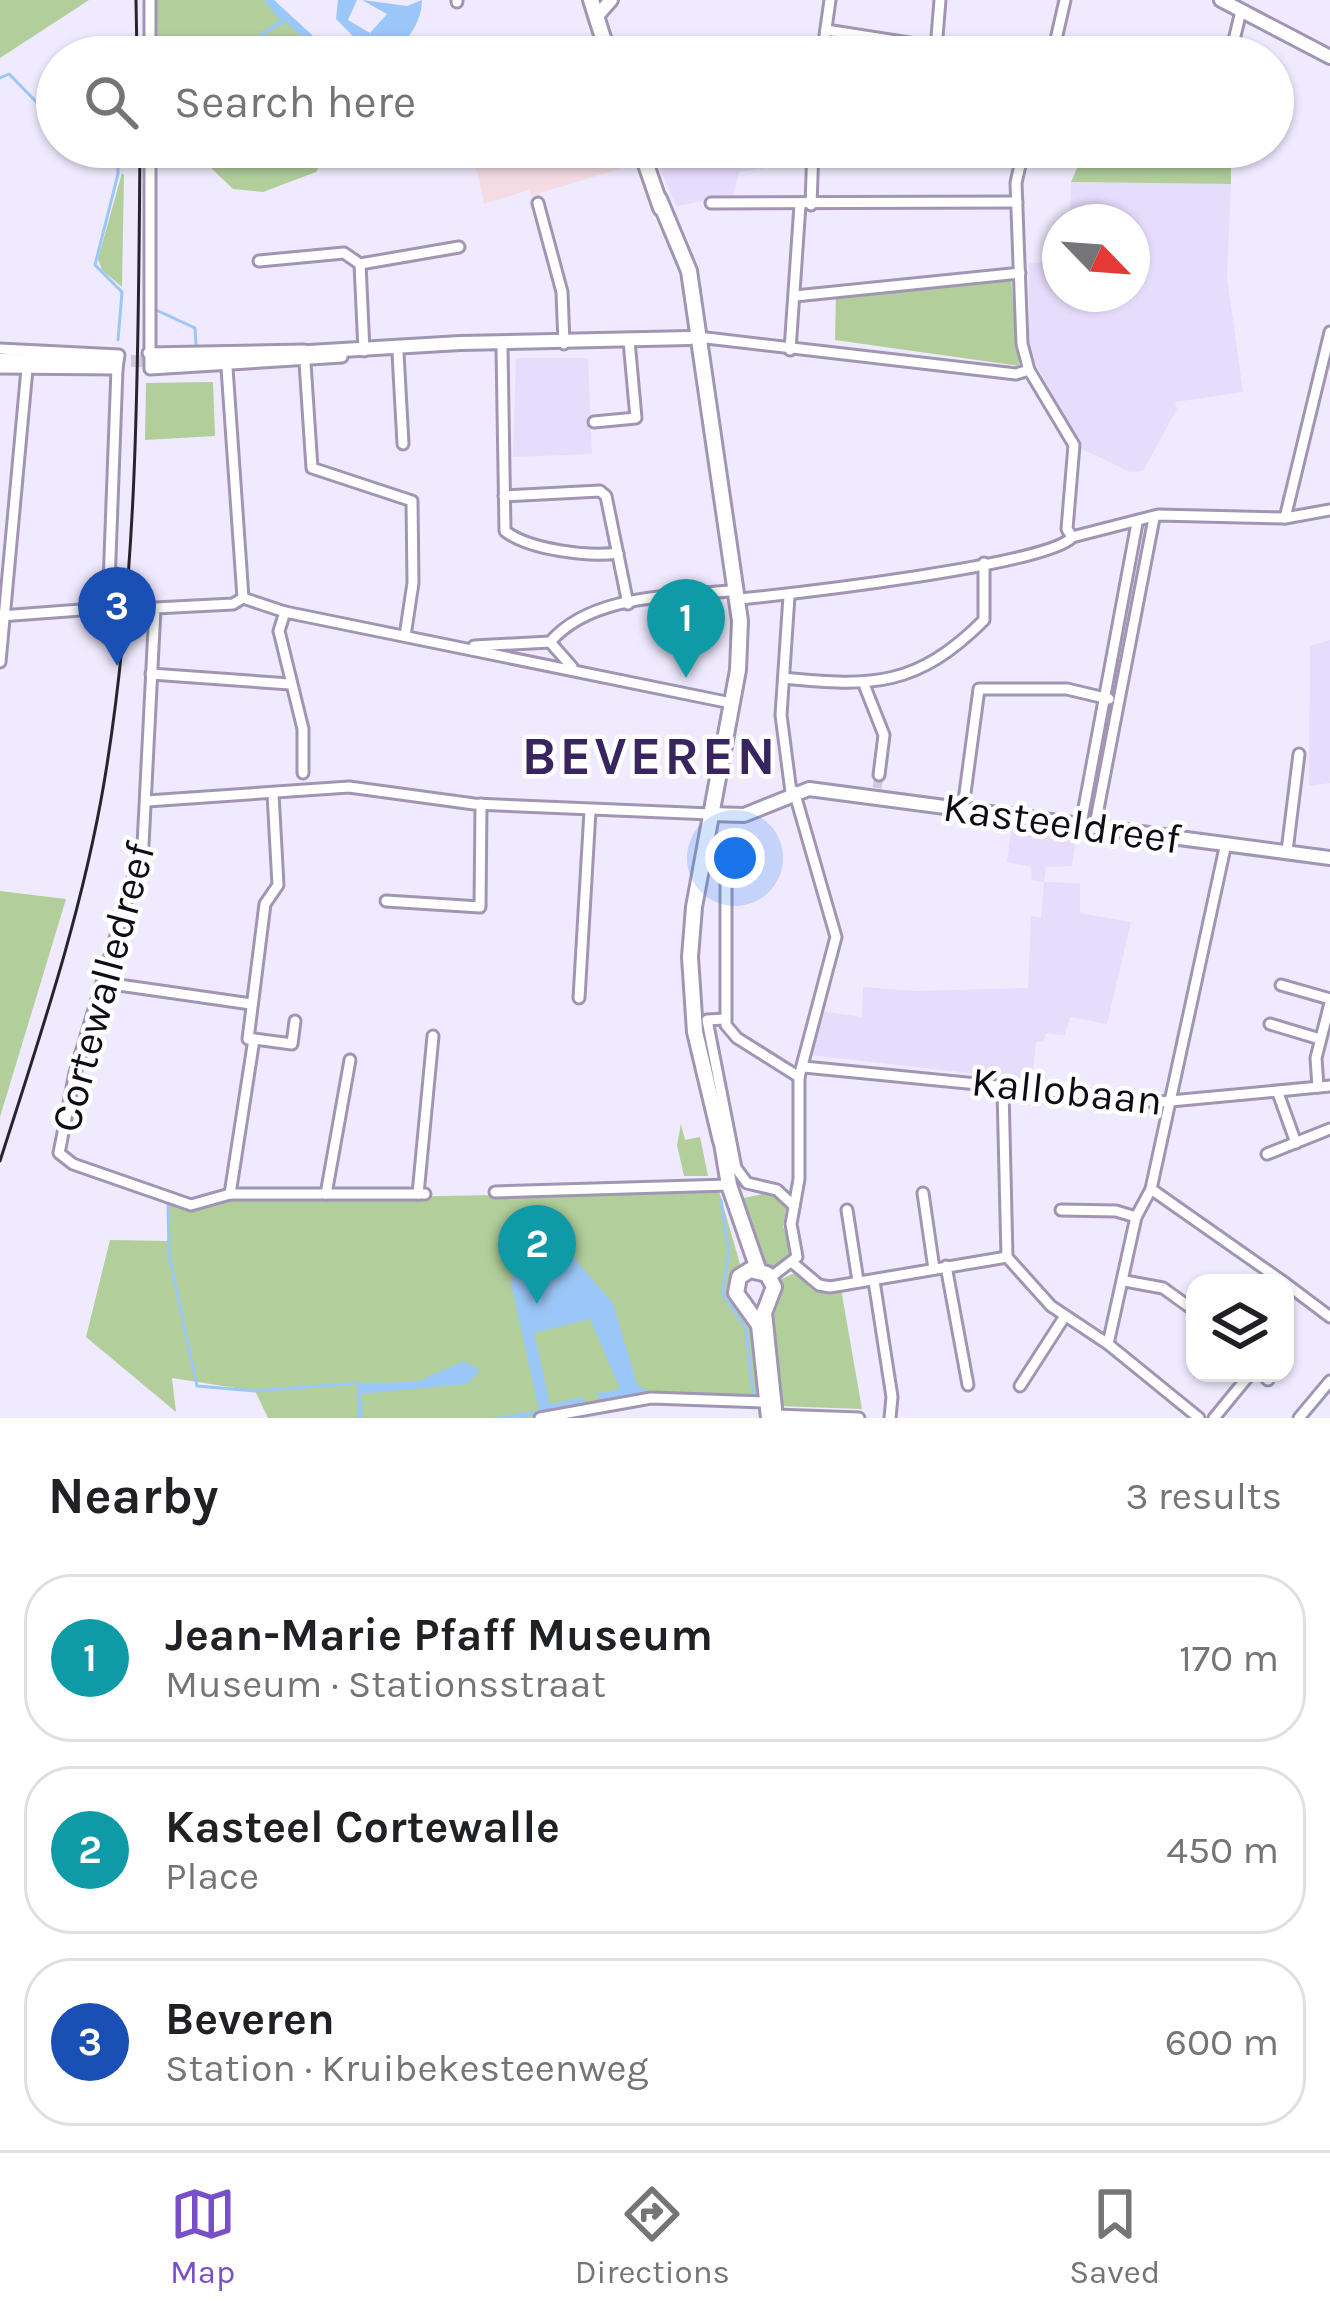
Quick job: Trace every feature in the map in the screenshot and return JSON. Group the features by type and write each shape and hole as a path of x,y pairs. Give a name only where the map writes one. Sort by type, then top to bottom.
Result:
{"main road":[{"path":"591,0 602,36"},
{"path":"648,168 678,258 694,337 739,637 736,687 700,885 697,986 729,1192 757,1273 774,1292 758,1306"},
{"path":"757,1273 736,1293 758,1306"},
{"path":"758,1306 771,1413"}],"street":[{"path":"150,0 150,36"},
{"path":"596,17 611,0"},
{"path":"825,36 830,0"},
{"path":"937,36 940,0"},
{"path":"1056,36 1065,0"},
{"path":"1221,0 1289,36"},
{"path":"1235,36 1241,11"},
{"path":"826,30 861,36"},
{"path":"1294,38 1330,57"},
{"path":"150,168 154,370 227,368 364,351 694,337 790,350 887,355 1016,374 1029,370"},
{"path":"790,350 810,168"},
{"path":"1021,168 1017,202 1029,370 1074,446 1067,529 1072,537"},
{"path":"711,203 1017,202"},
{"path":"538,203 562,292 564,342"},
{"path":"360,264 459,247"},
{"path":"259,261 348,253 360,264 364,351"},
{"path":"795,296 1020,273"},
{"path":"791,336 806,330"},
{"path":"1285,518 1330,332"},
{"path":"594,422 636,418 629,341"},
{"path":"152,357 342,357 564,342"},
{"path":"502,348 504,523 510,536 600,555 618,553"},
{"path":"0,350 117,352 107,638"},
{"path":"398,353 403,444"},
{"path":"304,356 312,468 412,501 412,583 405,636"},
{"path":"0,364 115,365"},
{"path":"0,364 27,369 115,365"},
{"path":"227,368 243,598 284,612 726,702"},
{"path":"0,662 27,369"},
{"path":"505,496 601,491 628,604"},
{"path":"496,653 550,642 580,617 628,604 735,598 751,603 787,602 1052,550 1072,537 1154,518 1285,518 1330,510"},
{"path":"1088,825 1084,806 1106,698 1143,543 1154,518"},
{"path":"1088,825 1098,808 1119,701 1143,543 1137,523"},
{"path":"784,678 865,686 899,679 984,620 984,563"},
{"name":"Cortewalledreef","path":"243,598 232,604 155,608 147,801 136,877 76,1073 61,1158 183,1204 230,1194 422,1194 433,1036"},
{"path":"787,602 781,715 793,792 836,937 802,1071 794,1264"},
{"path":"3,616 109,608"},
{"path":"284,612 279,631 304,729 303,773"},
{"path":"550,642 576,671"},
{"path":"151,674 290,685"},
{"path":"865,686 884,735 879,775"},
{"path":"962,808 979,688 1067,689 1119,701"},
{"path":"1286,851 1299,754"},
{"path":"147,801 349,787 481,804 744,815 793,792"},
{"name":"Kasteeldreef","path":"793,792 877,793 1330,858"},
{"path":"273,794 278,885 265,904 248,1039 292,1044 295,1021"},
{"path":"386,901 480,907 481,804"},
{"path":"1084,806 1098,808"},
{"path":"580,998 590,811"},
{"path":"1108,1344 1136,1217 1151,1189 1226,843"},
{"path":"726,844 725,1018 737,1038 802,1071"},
{"path":"105,983 251,1004"},
{"path":"1281,985 1330,1001 1320,1039 1324,1087"},
{"path":"725,1018 707,1020 736,1168 742,1179 777,1190 794,1206"},
{"path":"1270,1024 1320,1039"},
{"path":"230,1194 254,1040"},
{"path":"326,1194 350,1060"},
{"name":"Kallobaan","path":"802,1071 980,1081 1003,1090 1013,1085 1168,1102 1324,1087"},
{"path":"1003,1090 1007,1258 1066,1316 1199,1418"},
{"path":"1278,1093 1296,1143"},
{"path":"1267,1154 1330,1129"},
{"path":"1151,1189 1272,1274"},
{"path":"495,1192 729,1192"},
{"path":"923,1193 968,1385"},
{"path":"847,1210 858,1281"},
{"path":"1061,1210 1116,1210 1136,1217"},
{"path":"794,1264 825,1287 1007,1258"},
{"path":"757,1273 794,1264"},
{"path":"1125,1280 1163,1288 1186,1305"},
{"path":"874,1281 892,1414"},
{"path":"1294,1290 1330,1317"},
{"path":"1020,1386 1066,1316"},
{"path":"1299,1418 1330,1381"},
{"path":"1214,1418 1244,1382"},
{"path":"540,1418 651,1398 859,1418"}],"shaded area":[{"path":"476,168 622,168 531,196 529,190 484,204"},
{"path":"660,168 765,168 739,172 733,196 676,206"},
{"path":"1071,182 1231,184 1227,278 1243,392 1175,402 1177,409 1143,471 1130,472 1082,449 1029,351 1029,263 1042,262 1042,312 1150,312 1150,204 1070,204"},
{"path":"516,358 588,358 592,454 513,457"},
{"path":"1330,640 1330,783 1309,786 1310,646"},
{"path":"1012,824 1077,833 1072,866 1046,867 1044,882 1032,880 1031,867 1007,862"},
{"path":"1044,882 1080,883 1080,913 1131,922 1107,1024 1070,1017 1065,1035 1046,1033 1044,1041 1036,1042 1032,1080 810,1055 819,1011 862,1017 863,987 916,991 1028,988 1031,916 1041,918"}],"green space":[{"path":"0,0 89,0 0,58"},
{"path":"153,0 264,0 303,36 153,36"},
{"path":"211,168 319,168 263,192 233,189"},
{"path":"1077,168 1231,168 1231,184 1071,182"},
{"path":"122,173 122,287 102,270 98,259"},
{"path":"1011,278 1019,366 835,340 836,295"},
{"path":"213,382 215,436 145,440 146,383"},
{"path":"0,891 66,899 0,1117"},
{"path":"681,1124 685,1140 700,1137 708,1176 684,1176 677,1145"},
{"path":"719,1191 740,1264 733,1281 752,1315 764,1389 756,1399 651,1396 529,1418 268,1418 255,1391 172,1378 176,1412 86,1337 110,1240 168,1241 168,1204 191,1210 232,1200"},
{"path":"767,1193 787,1202 783,1226 792,1251 773,1271 764,1269 739,1199"},
{"path":"795,1273 814,1291 841,1289 862,1409 778,1406 767,1315 779,1280"}],"water":[{"path":"264,0 274,0 313,36 302,36 286,22 257,36 280,20"},
{"path":"338,0 357,0 348,20 370,33 387,14 362,0 407,6 422,0 408,36 353,36 336,19"},
{"path":"551,1232 613,1303 637,1384 647,1391 753,1394 651,1393 601,1400 595,1394 620,1389 590,1319 534,1333 550,1404 584,1397 585,1403 519,1418 489,1418 539,1410 510,1279 526,1267 553,1271 557,1262 541,1243"},
{"path":"464,1361 480,1370 467,1384 361,1394 363,1418 357,1418 358,1383 416,1382"}],"waterway":[{"path":"0,78 9,74 36,102"},
{"path":"118,168 95,265 122,292 118,340"},
{"path":"154,309 195,328 196,344"},
{"path":"721,1200 729,1254 722,1293 746,1329 753,1394"},
{"path":"168,1204 169,1255 197,1386 255,1391 358,1383"}],"tunnel":[{"path":"113,361 156,361"},
{"path":"877,788 879,775"}],"railway":[{"path":"136,0 137,36"},
{"path":"0,1161 84,879 116,705 134,466 140,168"}],"place":[{"name":"Beveren","path":"117,666"},
{"name":"Jean-Marie Pfaff Museum","path":"686,678"},
{"name":"Kasteel Cortewalle","path":"537,1304"}],"district":[{"name":"BEVEREN","path":"650,755"}]}
